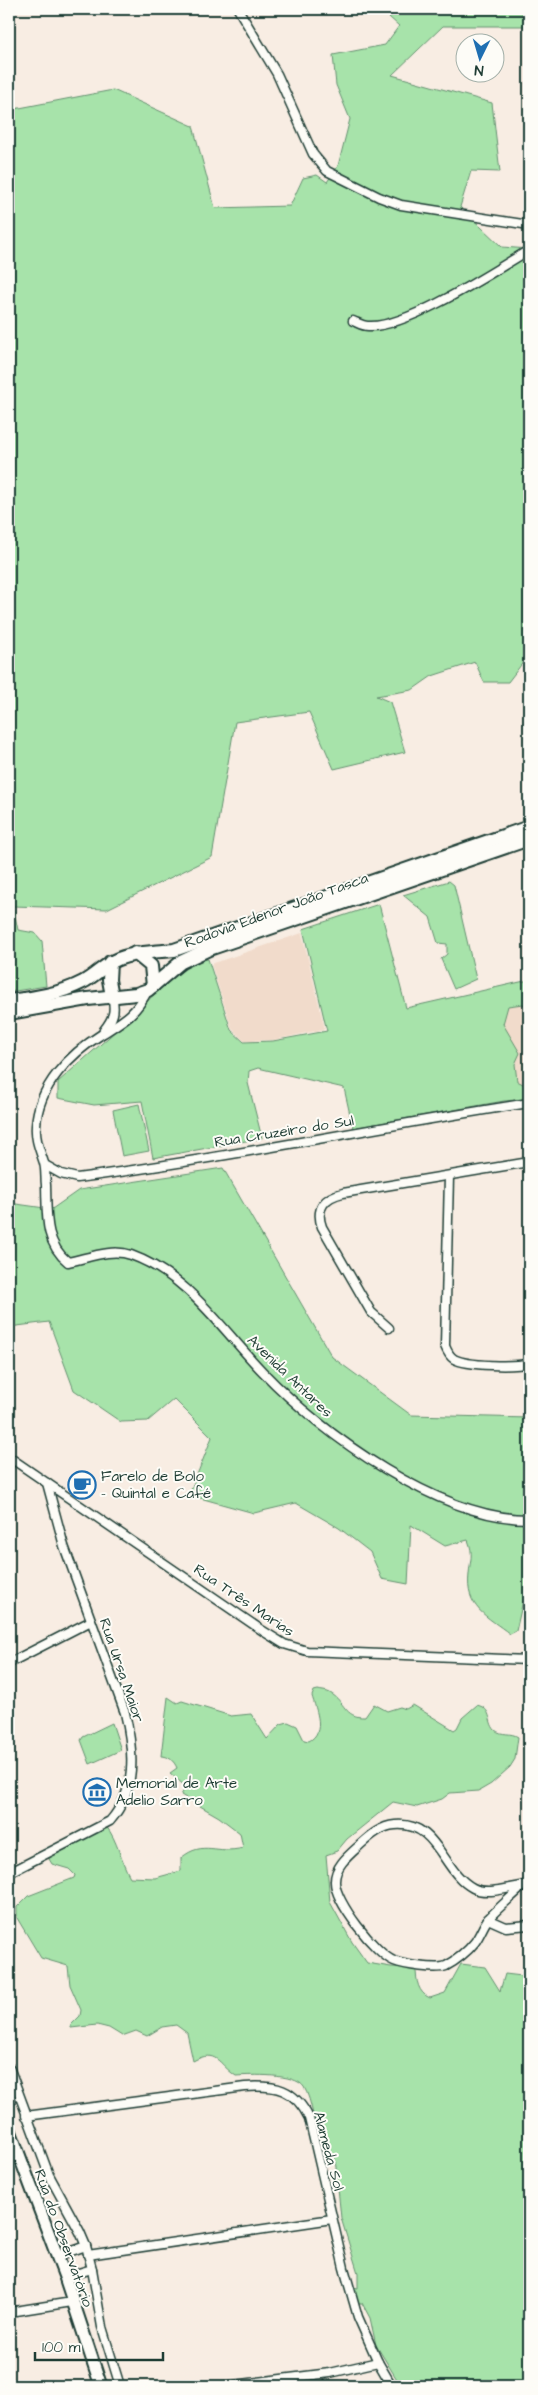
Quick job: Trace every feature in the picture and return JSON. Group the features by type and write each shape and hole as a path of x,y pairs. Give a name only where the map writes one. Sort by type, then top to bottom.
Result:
{"main road":[{"name":"Rodovia Edenor João Tasca","path":"9,1001 37,998 64,990 92,977 110,962 135,953 183,947 529,833"},
{"name":"Rodovia Edenor João Tasca","path":"9,1013 112,996 136,994 150,988 181,962 209,949 529,833"},
{"path":"135,953 151,966 150,988"},
{"path":"110,962 108,980 112,996"}],"street":[{"path":"238,9 277,74 313,154 327,171 379,197 401,205 529,224"},
{"path":"354,322 367,326 400,320 429,308 529,250"},
{"path":"44,1165 37,1145 36,1128 37,1110 45,1090 56,1074 76,1053 101,1034 121,1023 132,1013 150,988"},
{"path":"101,1034 114,1015 115,1009 112,996"},
{"name":"Rua Cruzeiro do Sul","path":"44,1165 61,1174 77,1178 93,1176 325,1139 529,1103"},
{"path":"389,1328 371,1312 326,1235 318,1217 320,1209 327,1198 334,1195 529,1162"},
{"name":"Avenida Antares","path":"44,1165 47,1225 58,1254 68,1262 113,1252 130,1255 170,1276 190,1291 290,1399 328,1432 377,1465 438,1496 493,1515 529,1519"},
{"path":"449,1176 445,1346 448,1353 456,1360 468,1363 529,1363"},
{"name":"Rua Três Marias","path":"9,1457 263,1631 293,1649 529,1660"},
{"name":"Rua Ursa Maior","path":"9,1873 110,1821 121,1808 128,1789 132,1765 131,1740 125,1713 51,1504 47,1483"},
{"path":"51,1504 57,1490"},
{"path":"9,1663 91,1621"},
{"path":"403,1824 412,1826 429,1836 462,1879 474,1889 492,1890 527,1885 488,1919 475,1942 457,1959 445,1966 426,1967 395,1961 376,1946 346,1909 337,1894 334,1883 336,1872 343,1862 374,1833 393,1825 403,1824"},
{"path":"488,1919 506,1927 529,1925"},
{"path":"9,2067 48,2175 86,2246 102,2327 120,2386"},
{"name":"Alameda Sol","path":"26,2116 245,2087 276,2088 291,2094 302,2104 309,2118 332,2219 358,2316 378,2362 392,2386"},
{"name":"Rua do Observatório","path":"9,2128 65,2277 101,2386"},
{"path":"88,2254 332,2219"},
{"path":"56,2256 86,2246"},
{"path":"65,2277 92,2269"},
{"path":"9,2312 72,2302"},
{"path":"224,2386 330,2373 378,2362"}],"shaded area":[{"path":"302,933 325,1029 274,1040 244,1041 232,1029 211,964"},
{"path":"529,980 529,1099 510,1102 480,992"}],"green space":[{"path":"387,9 529,9 529,26 443,26 392,75 492,103 500,172 471,171 460,207 502,247 529,249 529,664 524,661 508,682 484,682 475,662 432,676 412,690 376,696 390,702 405,752 334,769 309,712 235,722 212,857 107,909 13,906 18,930 35,933 42,941 46,986 9,992 9,110 113,90 193,126 215,208 290,206 303,178 317,175 327,182 338,166 350,119 336,85 333,55 385,45 399,26 389,17"},
{"path":"449,881 454,885 476,979 454,989 441,959 447,954 447,944 438,943 430,917 403,895"},
{"path":"379,904 406,1008 529,980 529,1007 523,1004 508,1006 503,1024 520,1053 515,1064 517,1081 529,1087 529,1099 504,1101 353,1128 344,1088 258,1068 249,1071 248,1083 262,1138 153,1158 142,1101 94,1105 58,1098 58,1082 135,1014 167,981 197,961 208,959 231,1030 244,1042 273,1041 327,1031 303,929"},
{"path":"139,1104 149,1151 122,1156 113,1110"},
{"path":"223,1168 332,1357 411,1415 529,1418 529,1585 516,1631 510,1634 479,1610 474,1603 470,1595 469,1586 471,1554 468,1540 445,1546 411,1525 408,1584 382,1579 370,1552 339,1528 296,1503 254,1513 189,1495 212,1437 174,1399 148,1421 121,1422 74,1390 49,1322 9,1327 9,1203 52,1209 79,1190"},
{"path":"318,1690 335,1696 349,1712 358,1717 365,1717 374,1704 387,1711 400,1707 406,1709 413,1705 454,1730 462,1718 477,1705 488,1712 495,1730 518,1737 515,1759 510,1767 491,1784 479,1791 450,1793 442,1799 417,1807 393,1802 347,1839 337,1851 326,1855 330,1902 352,1942 367,1963 391,1967 416,1968 418,1986 430,1998 445,1993 461,1964 485,1967 500,1991 505,1974 522,1976 529,1986 529,2386 401,2386 376,2345 370,2318 362,2303 359,2303 359,2305 353,2287 358,2288 358,2273 341,2218 335,2158 329,2152 319,2133 304,2087 299,2082 282,2077 262,2075 236,2076 217,2059 212,2057 201,2057 193,2061 187,2033 176,2025 162,2027 147,2036 136,2031 122,2036 109,2028 97,2025 71,2028 71,2025 80,2016 81,2010 70,1985 68,1966 41,1958 17,1918 17,1907 28,1896 74,1878 75,1875 69,1869 52,1864 49,1859 51,1854 106,1826 130,1877 155,1878 181,1871 181,1858 197,1849 234,1850 243,1848 240,1833 219,1817 181,1795 186,1787 170,1773 177,1768 176,1765 169,1758 161,1756 168,1697 177,1703 182,1701 231,1716 251,1714 267,1739 281,1724 288,1722 297,1726 304,1740 309,1741 317,1732 318,1720 312,1696 314,1691"},
{"path":"112,1723 121,1750 90,1764 81,1740 83,1737"}],"place":[{"name":"Farelo de Bolo - Quintal e Café","path":"82,1485"},
{"name":"Memorial de Arte Adelio Sarro","path":"97,1792"}]}
